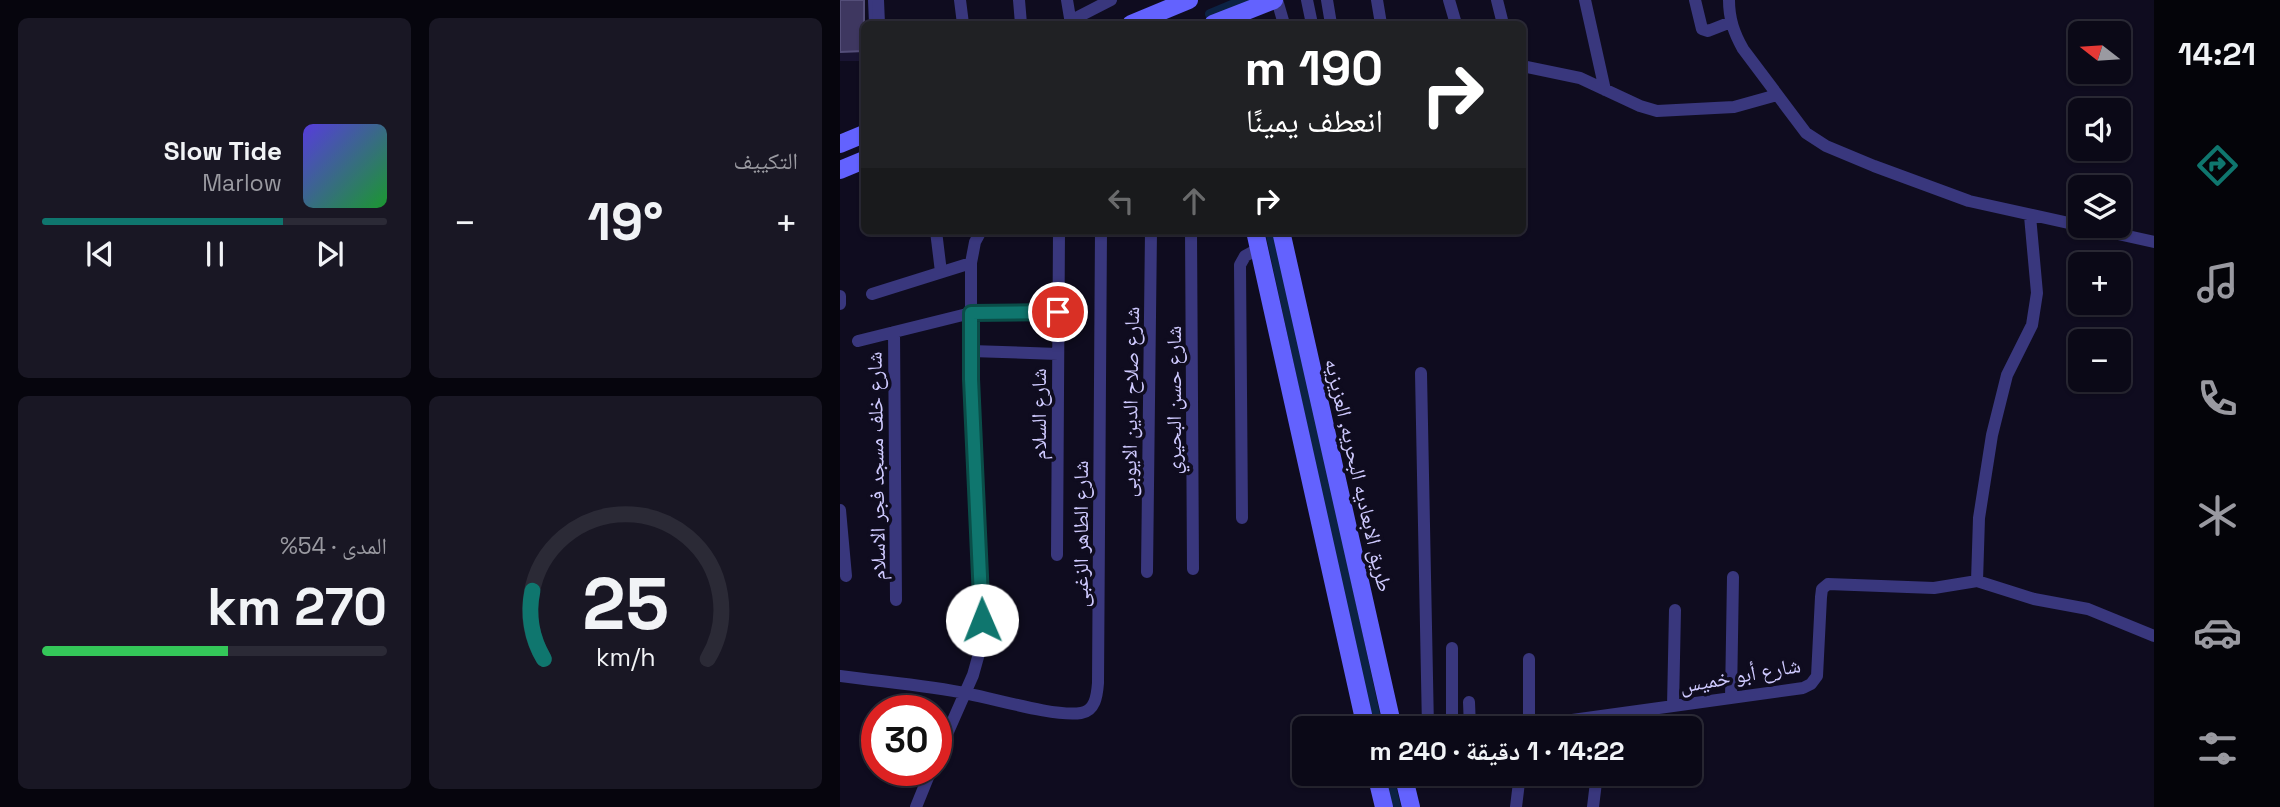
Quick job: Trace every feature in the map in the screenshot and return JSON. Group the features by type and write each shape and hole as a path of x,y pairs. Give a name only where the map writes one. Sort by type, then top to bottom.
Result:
{"street":[{"path":"878,0 879,21"},
{"path":"960,0 963,21"},
{"path":"1019,0 1021,21"},
{"path":"1067,0 1071,21"},
{"path":"1074,21 1111,0"},
{"path":"1138,21 1189,0"},
{"path":"1221,21 1275,0 1283,21"},
{"path":"1307,0 1311,21"},
{"path":"1327,0 1330,21"},
{"path":"1377,0 1380,21"},
{"path":"1449,0 1454,21"},
{"path":"1497,0 1502,21"},
{"path":"1585,0 1605,90"},
{"path":"1695,0 1702,29 1708,31 1731,22"},
{"path":"1729,0 1731,22 1743,49 1806,133 1826,146 1969,201 2154,242"},
{"path":"1526,67 1580,78 1640,106 1666,111 1734,107 1777,95"},
{"path":"840,144 861,135"},
{"path":"840,170 861,161"},
{"path":"1977,581 1979,518 1992,435 2007,375 2032,325 2037,293 2030,216"},
{"path":"936,235 941,272"},
{"path":"952,724 966,693 980,650 982,620 971,351 971,263 979,235"},
{"name":"شارع السلام","path":"1057,555 1059,235"},
{"name":"شارع الطاهر الزغبى","path":"840,676 966,693 1058,712 1082,713 1090,709 1096,699 1101,235"},
{"name":"شارع صلاح الدين الايوبى","path":"1147,572 1151,235"},
{"name":"شارع حسن البحيري","path":"1191,235 1193,569"},
{"name":"طريق الابعاديه البحريه, العزيزيه","path":"1282,235 1390,716"},
{"path":"1242,518 1240,265 1257,240"},
{"path":"1257,240 1363,716"},
{"path":"872,294 971,263"},
{"path":"840,296 840,304"},
{"path":"858,341 971,313 1058,312"},
{"name":"شارع خلف مسجد فجر الاسلام","path":"894,332 896,600"},
{"path":"971,351 1058,354"},
{"path":"1421,373 1428,716"},
{"path":"840,510 844,569"},
{"path":"1731,698 1733,577"},
{"name":"شارع أبو خميس","path":"1629,716 1673,706 1803,688 1811,684 1817,676 1822,589 1828,584 1934,588 1977,581 2034,599 2088,609 2154,636"},
{"path":"1673,706 1675,610"},
{"path":"1452,648 1452,716"},
{"path":"1529,659 1530,716"},
{"path":"1469,702 1470,716"},
{"path":"915,807 924,786"},
{"path":"1379,786 1384,807"},
{"path":"1406,786 1411,807"},
{"path":"1516,807 1519,786"},
{"path":"1592,807 1595,786"}],"lane":[{"path":"871,0 872,21"}],"building":[{"path":"840,0 864,0 861,51 840,52"}],"waterway":[{"path":"1210,14 1244,0"},
{"path":"1271,235 1375,716"},
{"path":"1391,786 1396,807"}],"route":[{"path":"982,620 971,379 971,313 1058,312"}]}
